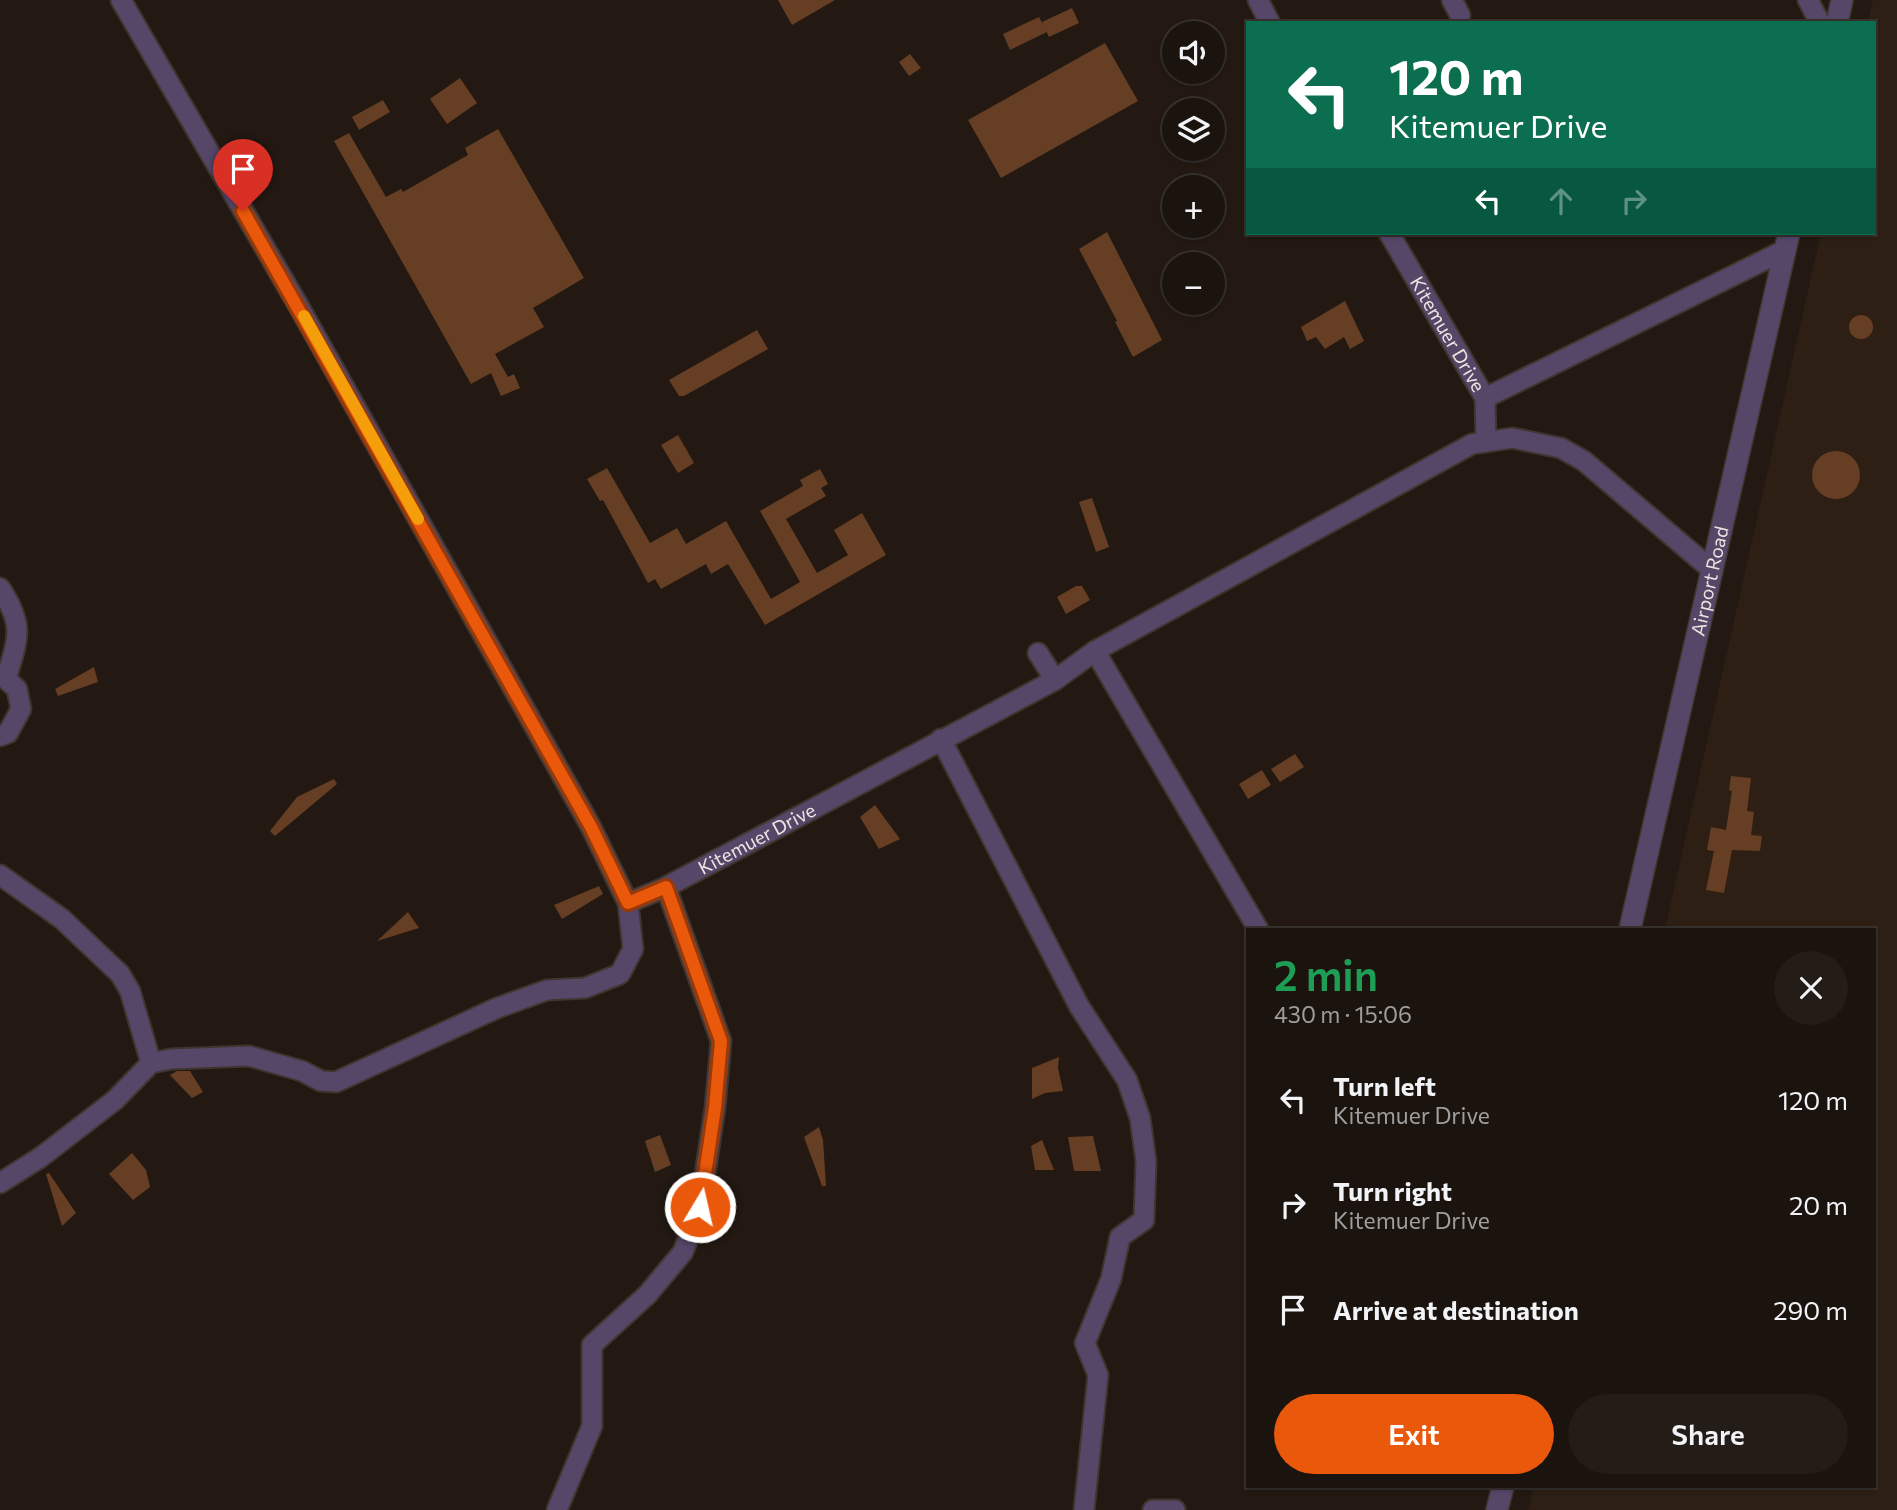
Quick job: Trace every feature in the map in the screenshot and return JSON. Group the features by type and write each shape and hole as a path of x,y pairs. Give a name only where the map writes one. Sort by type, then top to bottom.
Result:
{"street":[{"path":"0,1183 41,1157 115,1100 151,1063 171,1059 249,1056 302,1071 321,1081 336,1082 496,1008 547,990 585,988 620,974 633,950 628,903 584,815 291,293 121,0"},
{"path":"1258,0 1269,21"},
{"path":"1808,0 1819,21"},
{"path":"1837,21 1842,0"},
{"name":"Kitemuer Drive","path":"1390,235 1485,398 1486,442"},
{"path":"1485,398 1787,242"},
{"name":"Airport Road","path":"1630,928 1787,242"},
{"name":"Kitemuer Drive","path":"628,903 666,887 1055,680 1095,651 1472,444 1512,438 1561,448 1584,461 1712,570"},
{"path":"0,588 12,606 18,625 18,638 6,679 17,689 21,709 8,733 0,736"},
{"path":"1095,651 1257,928"},
{"path":"1038,653 1055,680"},
{"path":"941,739 1079,1006 1127,1080 1140,1118 1146,1161 1144,1220 1120,1237 1111,1279 1084,1343 1098,1375 1084,1510"},
{"path":"0,875 62,919 120,974 130,991 151,1063"},
{"path":"557,1510 592,1426 592,1345 647,1295 683,1252 700,1207 715,1108 721,1041 666,887"},
{"path":"1497,1510 1502,1488"},
{"path":"1153,1510 1175,1510"}],"shaded area":[{"path":"1873,0 1897,0 1897,1510 1528,1510 1534,1488 1876,1488 1876,928 1665,928 1821,235 1876,235 1876,21 1868,21"}],"building":[{"path":"778,0 835,0 792,25"},
{"path":"1072,8 1079,23 1049,37 1042,22"},
{"path":"1039,17 1047,32 1010,50 1003,34"},
{"path":"1105,43 1138,101 1001,178 968,120"},
{"path":"910,54 921,68 909,76 899,62"},
{"path":"460,78 477,103 447,124 430,99"},
{"path":"383,100 390,112 359,130 352,117"},
{"path":"498,129 584,278 533,308 544,327 495,354 508,377 514,374 520,388 501,396 491,373 471,384 334,141 349,133 386,197 401,189 403,192 468,155 465,148"},
{"path":"1107,232 1162,340 1133,357 1079,249"},
{"path":"1345,301 1364,341 1350,349 1344,337 1325,349 1316,337 1307,341 1301,327"},
{"path":"1861,315 1870,318 1873,327 1870,336 1861,339 1852,336 1849,327 1852,318"},
{"path":"757,330 768,349 684,396 679,396 669,380"},
{"path":"678,435 694,463 678,473 661,445"},
{"path":"1836,451 1853,458 1860,475 1853,492 1836,499 1819,492 1812,475 1819,458"},
{"path":"607,468 650,543 677,528 686,544 726,521 771,599 800,582 760,511 803,486 800,480 820,469 828,484 821,488 826,496 786,519 817,573 848,555 834,530 862,513 886,555 765,625 728,564 711,574 706,564 661,589 655,579 648,583 603,500 600,501 587,479"},
{"path":"1092,498 1109,547 1096,552 1079,502"},
{"path":"1076,586 1082,586 1090,600 1066,614 1057,597"},
{"path":"94,667 98,682 58,696 55,689"},
{"path":"1295,754 1304,767 1280,782 1271,769"},
{"path":"1262,770 1271,785 1248,799 1239,784"},
{"path":"1731,776 1751,778 1747,811 1754,812 1751,835 1762,836 1760,851 1732,850 1724,893 1706,890 1714,851 1707,850 1711,827 1726,830 1732,791 1729,790"},
{"path":"334,779 337,784 275,836 270,831 297,797"},
{"path":"875,805 900,839 879,849 860,817"},
{"path":"599,886 603,894 562,919 554,905"},
{"path":"408,912 419,928 377,941"},
{"path":"1059,1057 1058,1068 1063,1091 1045,1093 1032,1099 1032,1068"},
{"path":"177,1071 190,1071 203,1092 192,1098 170,1075"},
{"path":"819,1127 823,1140 826,1186 822,1186 804,1137"},
{"path":"660,1135 671,1165 655,1172 645,1141"},
{"path":"1093,1136 1101,1171 1074,1171 1068,1137"},
{"path":"1042,1140 1054,1170 1035,1170 1031,1146"},
{"path":"132,1153 146,1170 150,1187 133,1200 109,1174"},
{"path":"49,1173 76,1213 62,1226 46,1174"}],"slow traffic":[{"path":"304,316 418,519"}],"route":[{"path":"243,211 591,827 628,903 666,887 721,1041 715,1108 700,1207"}]}
